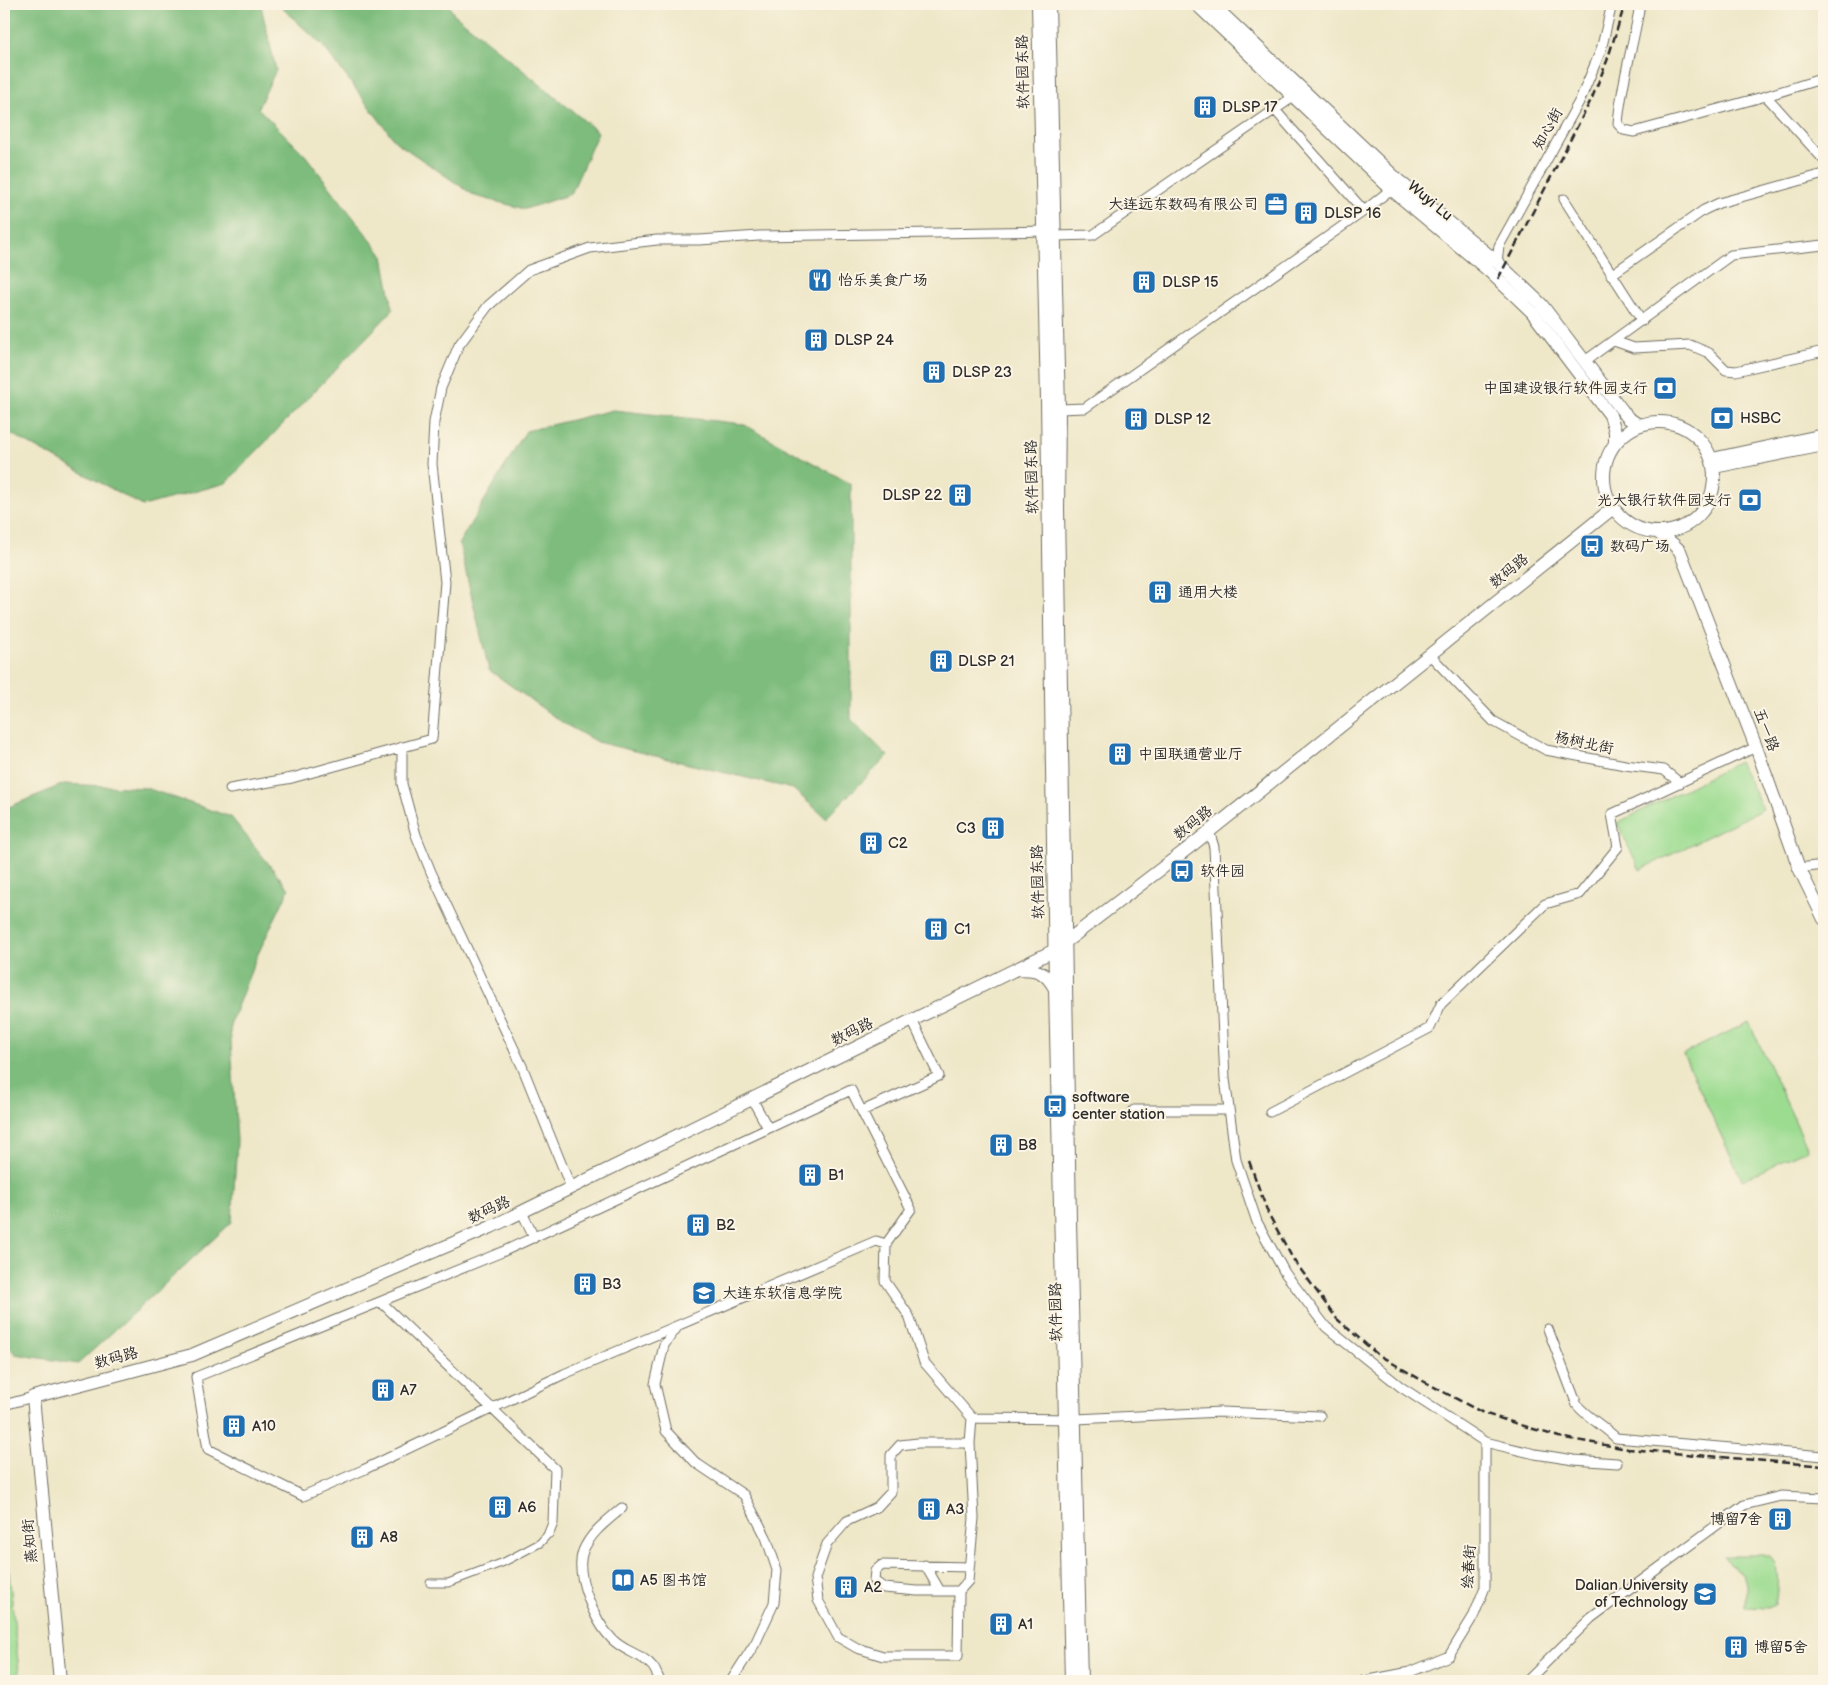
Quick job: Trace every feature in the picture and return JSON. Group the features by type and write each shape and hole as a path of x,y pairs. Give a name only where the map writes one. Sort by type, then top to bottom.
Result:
{"main road":[{"name":"软件园东路","path":"1038,4 1059,410 1058,509 1066,942"},
{"name":"软件园东路","path":"1049,4 1051,602 1055,950"},
{"name":"Wuyi Lu","path":"1196,4 1293,97 1396,185 1532,312 1610,415 1615,431 1615,443"},
{"name":"Wuyi Lu","path":"1212,4 1305,93 1396,185 1497,262 1541,304 1628,418 1639,425"},
{"path":"1680,551 1681,532 1703,512 1711,498 1715,482 1713,463 1707,447 1694,433 1677,424 1658,421 1639,425 1626,432 1615,443 1607,458 1604,475 1606,492 1613,508 1634,527 1648,531 1676,530 1688,524"},
{"path":"1713,463 1824,435"},
{"path":"1713,463 1824,445"},
{"name":"数码路","path":"33,1397 192,1355 482,1231 1055,950 1208,831 1613,508"},
{"path":"1658,532 1680,551"},
{"name":"五一路","path":"1680,551 1756,748 1799,868 1824,918"},
{"path":"1066,911 1075,919 1094,920"},
{"name":"软件园路","path":"1066,942 1070,1222 1071,1681"},
{"name":"软件园路","path":"1055,950 1070,1419 1081,1681"},
{"path":"1016,969 1030,969 1041,972 1049,978 1055,989"},
{"name":"燕知街","path":"33,1397 60,1681"}],"street":[{"name":"知心街","path":"1497,262 1499,246 1580,100 1601,50 1612,4"},
{"path":"1640,4 1638,22 1621,90 1618,124 1624,130 1634,132 1824,78"},
{"path":"230,789 292,778 432,739 445,582 432,464 434,422 441,388 460,345 488,306 529,270 590,248 657,240 699,240 759,236 1051,233 1093,235 1293,97 1305,93"},
{"path":"1766,96 1824,160"},
{"path":"1276,110 1364,211"},
{"path":"1612,274 1704,210 1719,203 1824,174"},
{"path":"1059,410 1085,408 1364,211 1396,185"},
{"path":"1564,199 1642,321"},
{"path":"1584,361 1731,255 1824,245"},
{"path":"1614,341 1634,348 1690,345 1710,353 1726,370 1736,371 1824,351"},
{"name":"杨树北街","path":"1430,655 1493,721 1546,750 1625,765 1664,770 1680,783"},
{"path":"402,747 402,784 419,842 431,872 522,1066 572,1188"},
{"path":"1270,1112 1430,1028 1442,1004 1545,904 1580,894 1618,847 1612,814 1756,748"},
{"path":"1208,831 1214,847 1225,1070 1236,1160 1257,1222 1285,1273 1326,1327 1401,1387 1486,1442 1535,1454 1574,1460 1617,1463"},
{"path":"1799,868 1824,865"},
{"path":"862,1111 939,1076 912,1020"},
{"path":"886,1244 876,1240 564,1374 363,1470 303,1496 208,1449 196,1377 534,1238 851,1090 911,1209 886,1244 885,1281 908,1316 924,1362 972,1418 970,1443 974,1518 968,1581 958,1591 958,1656 883,1656 857,1648 838,1637 818,1600 815,1578 827,1544 847,1521 877,1506 891,1492 892,1455 900,1445 970,1443"},
{"path":"752,1099 768,1128"},
{"path":"1134,1110 1230,1110"},
{"path":"522,1212 534,1238"},
{"path":"381,1302 555,1469 553,1523 540,1543 504,1562 448,1583 430,1583"},
{"path":"678,1326 664,1345 655,1384 666,1431 696,1463 744,1495 766,1537 777,1570 774,1603 756,1642 731,1681"},
{"path":"1548,1328 1577,1405 1585,1414 1616,1438 1824,1456"},
{"name":"数码路","path":"4,1405 33,1397"},
{"path":"972,1418 1070,1419 1220,1412 1320,1416"},
{"name":"绘春街","path":"1364,1681 1410,1672 1449,1656 1474,1615 1485,1587 1486,1442"},
{"path":"1529,1681 1591,1618 1744,1505 1781,1496 1824,1498"},
{"path":"622,1508 597,1528 583,1552 582,1578 593,1613 611,1638 623,1649 640,1656 654,1668 660,1681"},
{"path":"958,1591 884,1588 874,1581 875,1571 882,1564 969,1567"},
{"path":"925,1565 940,1591"}],"green space":[{"path":"4,4 263,4 261,6 276,70 258,108 305,155 383,256 393,310 226,483 143,506 4,430"},
{"path":"278,4 448,4 453,13 598,132 571,194 525,209 475,196 396,142 323,46"},
{"path":"613,410 743,424 851,484 851,719 888,756 826,818 793,789 597,742 563,723 489,670 459,543 526,431"},
{"path":"1739,762 1763,809 1640,870 1617,823"},
{"path":"64,784 146,788 231,817 289,889 256,958 230,1025 237,1141 232,1222 78,1364 15,1354 4,1340 4,809"},
{"path":"1749,1022 1808,1149 1742,1180 1683,1054"},
{"path":"1724,1556 1770,1556 1774,1561 1777,1572 1776,1605 1769,1608 1746,1607 1746,1584 1743,1574 1729,1564"},
{"path":"4,1572 9,1572 20,1681 4,1681"}],"railway":[{"path":"1498,279 1592,98 1607,61 1625,4"},
{"path":"1249,1161 1268,1213 1293,1259 1337,1319 1377,1354 1483,1413 1559,1437 1628,1449 1824,1466"}],"place":[{"name":"DLSP 17","path":"1205,107"},
{"name":"大连远东数码有限公司","path":"1276,204"},
{"name":"DLSP 16","path":"1306,213"},
{"name":"怡乐美食广场","path":"820,280"},
{"name":"DLSP 15","path":"1144,282"},
{"name":"DLSP 24","path":"816,340"},
{"name":"DLSP 23","path":"934,372"},
{"name":"中国建设银行软件园支行","path":"1665,388"},
{"name":"HSBC","path":"1722,418"},
{"name":"DLSP 12","path":"1136,419"},
{"name":"DLSP 22","path":"960,495"},
{"name":"光大银行软件园支行","path":"1750,500"},
{"name":"数码广场","path":"1592,546"},
{"name":"通用大楼","path":"1160,592"},
{"name":"DLSP 21","path":"941,661"},
{"name":"中国联通营业厅","path":"1120,754"},
{"name":"C3","path":"993,828"},
{"name":"C2","path":"871,843"},
{"name":"软件园","path":"1182,871"},
{"name":"C1","path":"936,929"},
{"name":"software center station","path":"1055,1106"},
{"name":"B8","path":"1001,1145"},
{"name":"B1","path":"810,1175"},
{"name":"B2","path":"698,1225"},
{"name":"B3","path":"585,1284"},
{"name":"大连东软信息学院","path":"704,1293"},
{"name":"A7","path":"383,1390"},
{"name":"A10","path":"234,1426"},
{"name":"A6","path":"500,1507"},
{"name":"A3","path":"929,1509"},
{"name":"博留7舍","path":"1780,1519"},
{"name":"A8","path":"362,1537"},
{"name":"A5 图书馆","path":"623,1580"},
{"name":"A2","path":"846,1587"},
{"name":"Dalian University of Technology","path":"1705,1594"},
{"name":"A1","path":"1001,1624"},
{"name":"博留5舍","path":"1736,1647"}]}
